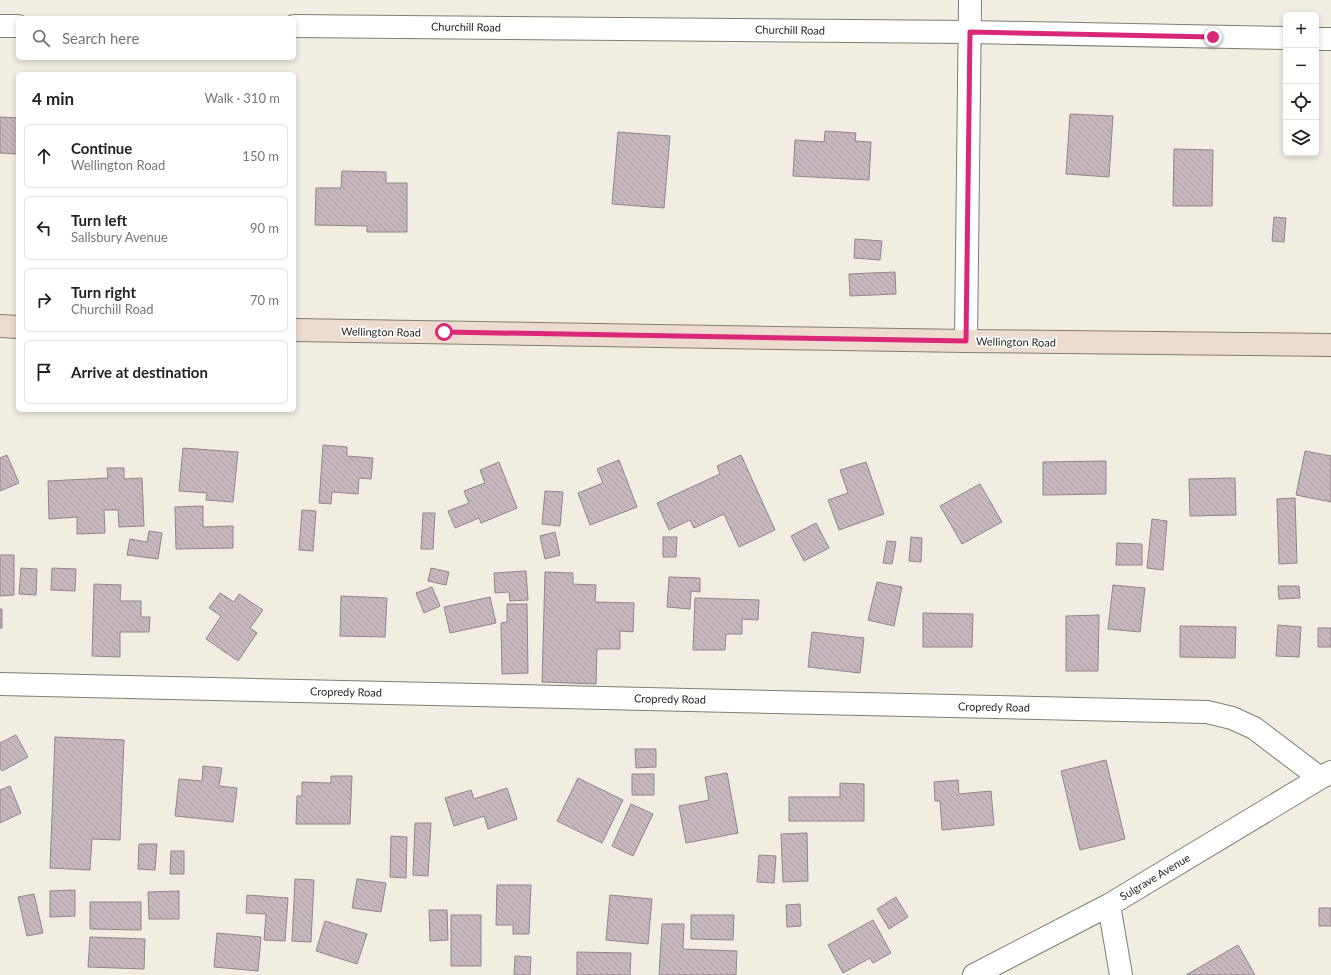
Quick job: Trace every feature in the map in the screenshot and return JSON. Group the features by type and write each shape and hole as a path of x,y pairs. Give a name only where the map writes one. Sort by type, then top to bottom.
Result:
{"main road":[{"path":"0,326 16,326"},
{"name":"Wellington Road","path":"296,330 966,341 1331,344"}],"street":[{"path":"966,341 970,0"},
{"path":"0,26 16,26"},
{"name":"Churchill Road","path":"296,26 970,32 1283,38"},
{"path":"1319,39 1331,39"},
{"name":"Cropredy Road","path":"0,684 1207,712 1232,718 1254,728 1325,775"},
{"name":"Sulgrave Avenue","path":"974,975 1109,905 1325,775"},
{"path":"1109,905 1121,975"}],"building":[{"path":"1070,114 1113,116 1109,177 1066,174"},
{"path":"0,117 16,118 16,154 0,153"},
{"path":"825,131 856,133 855,141 871,142 869,180 793,176 795,140 824,142"},
{"path":"618,132 670,136 664,208 612,204"},
{"path":"1174,149 1213,150 1212,206 1173,206"},
{"path":"342,171 386,172 386,183 407,183 407,232 367,232 367,226 315,225 316,188 341,188"},
{"path":"1274,217 1286,218 1284,242 1272,241"},
{"path":"855,239 882,241 880,260 854,258"},
{"path":"895,272 896,294 850,296 849,274"},
{"path":"323,445 347,447 347,456 373,458 371,479 359,478 358,494 332,492 331,504 319,503"},
{"path":"183,448 238,452 233,502 206,500 207,493 179,491"},
{"path":"1305,451 1331,456 1331,502 1296,495"},
{"path":"7,455 19,483 0,491 0,458"},
{"path":"741,455 775,530 739,547 724,514 694,528 690,520 669,530 657,503 720,474 717,466"},
{"path":"619,460 637,507 590,525 578,493 603,483 597,469"},
{"path":"1106,461 1106,494 1043,495 1043,462"},
{"path":"499,462 517,508 481,523 479,518 455,528 448,511 469,503 464,491 485,483 480,470"},
{"path":"866,462 884,514 839,530 828,500 848,493 840,470"},
{"path":"107,468 124,468 124,479 142,478 144,526 119,527 118,510 104,510 105,533 77,534 77,517 49,519 48,481 108,478"},
{"path":"1235,478 1236,515 1190,516 1189,479"},
{"path":"980,484 1002,522 962,544 940,506"},
{"path":"545,491 563,492 560,526 542,524"},
{"path":"1295,498 1297,563 1279,564 1277,499"},
{"path":"203,506 203,527 233,526 233,548 176,549 175,507"},
{"path":"302,510 316,511 313,551 299,550"},
{"path":"423,513 435,513 433,549 421,549"},
{"path":"1152,519 1167,521 1163,570 1147,568"},
{"path":"816,523 829,548 804,561 791,536"},
{"path":"149,531 162,533 158,559 127,555 130,539 147,542"},
{"path":"555,532 560,555 545,559 540,536"},
{"path":"663,537 677,537 676,557 663,557"},
{"path":"911,537 922,538 921,562 909,561"},
{"path":"887,541 896,542 892,564 883,563"},
{"path":"1117,543 1142,544 1142,565 1116,565"},
{"path":"0,555 14,555 14,595 0,596"},
{"path":"21,568 37,569 36,595 19,594"},
{"path":"52,568 76,569 75,591 51,590"},
{"path":"431,568 449,572 446,585 428,581"},
{"path":"526,571 528,600 510,601 509,592 495,593 494,573"},
{"path":"545,572 573,573 573,584 596,585 595,602 634,603 633,632 620,631 620,649 597,649 596,684 542,682"},
{"path":"669,577 700,578 700,592 691,591 690,609 667,607"},
{"path":"877,582 902,587 894,626 868,620"},
{"path":"94,584 121,585 120,601 141,601 141,617 150,617 149,632 120,632 120,657 92,656"},
{"path":"1113,585 1145,588 1140,632 1108,629"},
{"path":"1278,586 1299,586 1300,598 1279,599"},
{"path":"432,587 440,606 424,613 416,593"},
{"path":"220,593 234,602 239,594 263,610 250,628 257,633 238,661 206,639 221,616 209,608"},
{"path":"341,596 387,598 385,637 340,636"},
{"path":"490,597 496,623 450,633 444,607"},
{"path":"695,598 759,600 758,620 742,619 742,634 726,634 725,650 693,650"},
{"path":"507,604 527,604 528,673 502,674 501,623 507,622"},
{"path":"0,609 2,609 2,628 0,628"},
{"path":"923,613 973,614 972,647 923,647"},
{"path":"1099,615 1098,671 1066,671 1066,616"},
{"path":"1278,625 1301,627 1299,657 1276,656"},
{"path":"1180,626 1236,627 1235,658 1180,657"},
{"path":"1318,628 1331,628 1331,647 1318,647"},
{"path":"812,632 864,638 860,673 808,667"},
{"path":"16,735 28,757 2,771 0,768 0,743"},
{"path":"55,737 124,740 120,840 92,839 90,870 50,868"},
{"path":"635,749 656,749 656,767 636,768"},
{"path":"1106,760 1125,839 1080,850 1061,771"},
{"path":"203,766 222,768 219,786 237,788 233,822 175,816 179,779 202,781"},
{"path":"727,773 738,833 686,843 679,806 709,800 705,777"},
{"path":"632,774 654,774 654,795 632,795"},
{"path":"331,776 352,776 350,824 296,824 297,796 302,796 302,782 331,783"},
{"path":"578,778 623,800 602,843 557,821"},
{"path":"958,780 959,794 991,791 994,825 942,830 940,801 935,801 934,782"},
{"path":"840,783 864,784 864,821 789,821 789,797 840,797"},
{"path":"10,786 21,813 0,823 0,790"},
{"path":"507,788 517,819 488,829 484,816 454,826 445,798 471,790 474,799"},
{"path":"631,804 653,814 633,856 612,846"},
{"path":"415,823 431,823 428,876 413,875"},
{"path":"807,833 808,881 783,882 781,834"},
{"path":"391,836 407,837 406,878 390,877"},
{"path":"139,844 157,844 155,870 138,869"},
{"path":"171,851 184,851 184,874 170,874"},
{"path":"759,855 776,856 774,883 757,882"},
{"path":"295,879 314,880 311,942 292,941"},
{"path":"357,879 386,883 381,912 352,908"},
{"path":"497,885 531,885 529,934 513,934 513,925 496,925"},
{"path":"75,890 75,916 50,917 50,891"},
{"path":"179,891 179,919 149,919 148,892"},
{"path":"34,894 43,933 27,936 18,897"},
{"path":"247,895 288,898 285,941 264,940 266,914 246,913"},
{"path":"610,895 652,899 648,944 606,940"},
{"path":"896,897 908,917 889,929 877,909"},
{"path":"90,902 141,902 141,930 90,929"},
{"path":"800,904 801,926 787,927 786,905"},
{"path":"1319,908 1331,908 1331,926 1319,926"},
{"path":"429,910 447,910 448,940 430,941"},
{"path":"451,915 481,915 481,966 451,966"},
{"path":"691,915 734,915 733,940 691,939"},
{"path":"873,920 891,953 873,963 870,958 843,973 828,945"},
{"path":"325,921 367,934 357,964 316,951"},
{"path":"662,924 684,924 683,949 737,951 736,975 659,975"},
{"path":"217,933 261,937 258,971 214,967"},
{"path":"90,937 145,939 144,969 88,967"},
{"path":"1238,945 1255,975 1186,975"},
{"path":"577,952 631,953 630,975 577,975"},
{"path":"515,956 531,957 530,975 514,975"}],"route":[{"path":"444,332 966,341 970,32 1213,37"}]}
